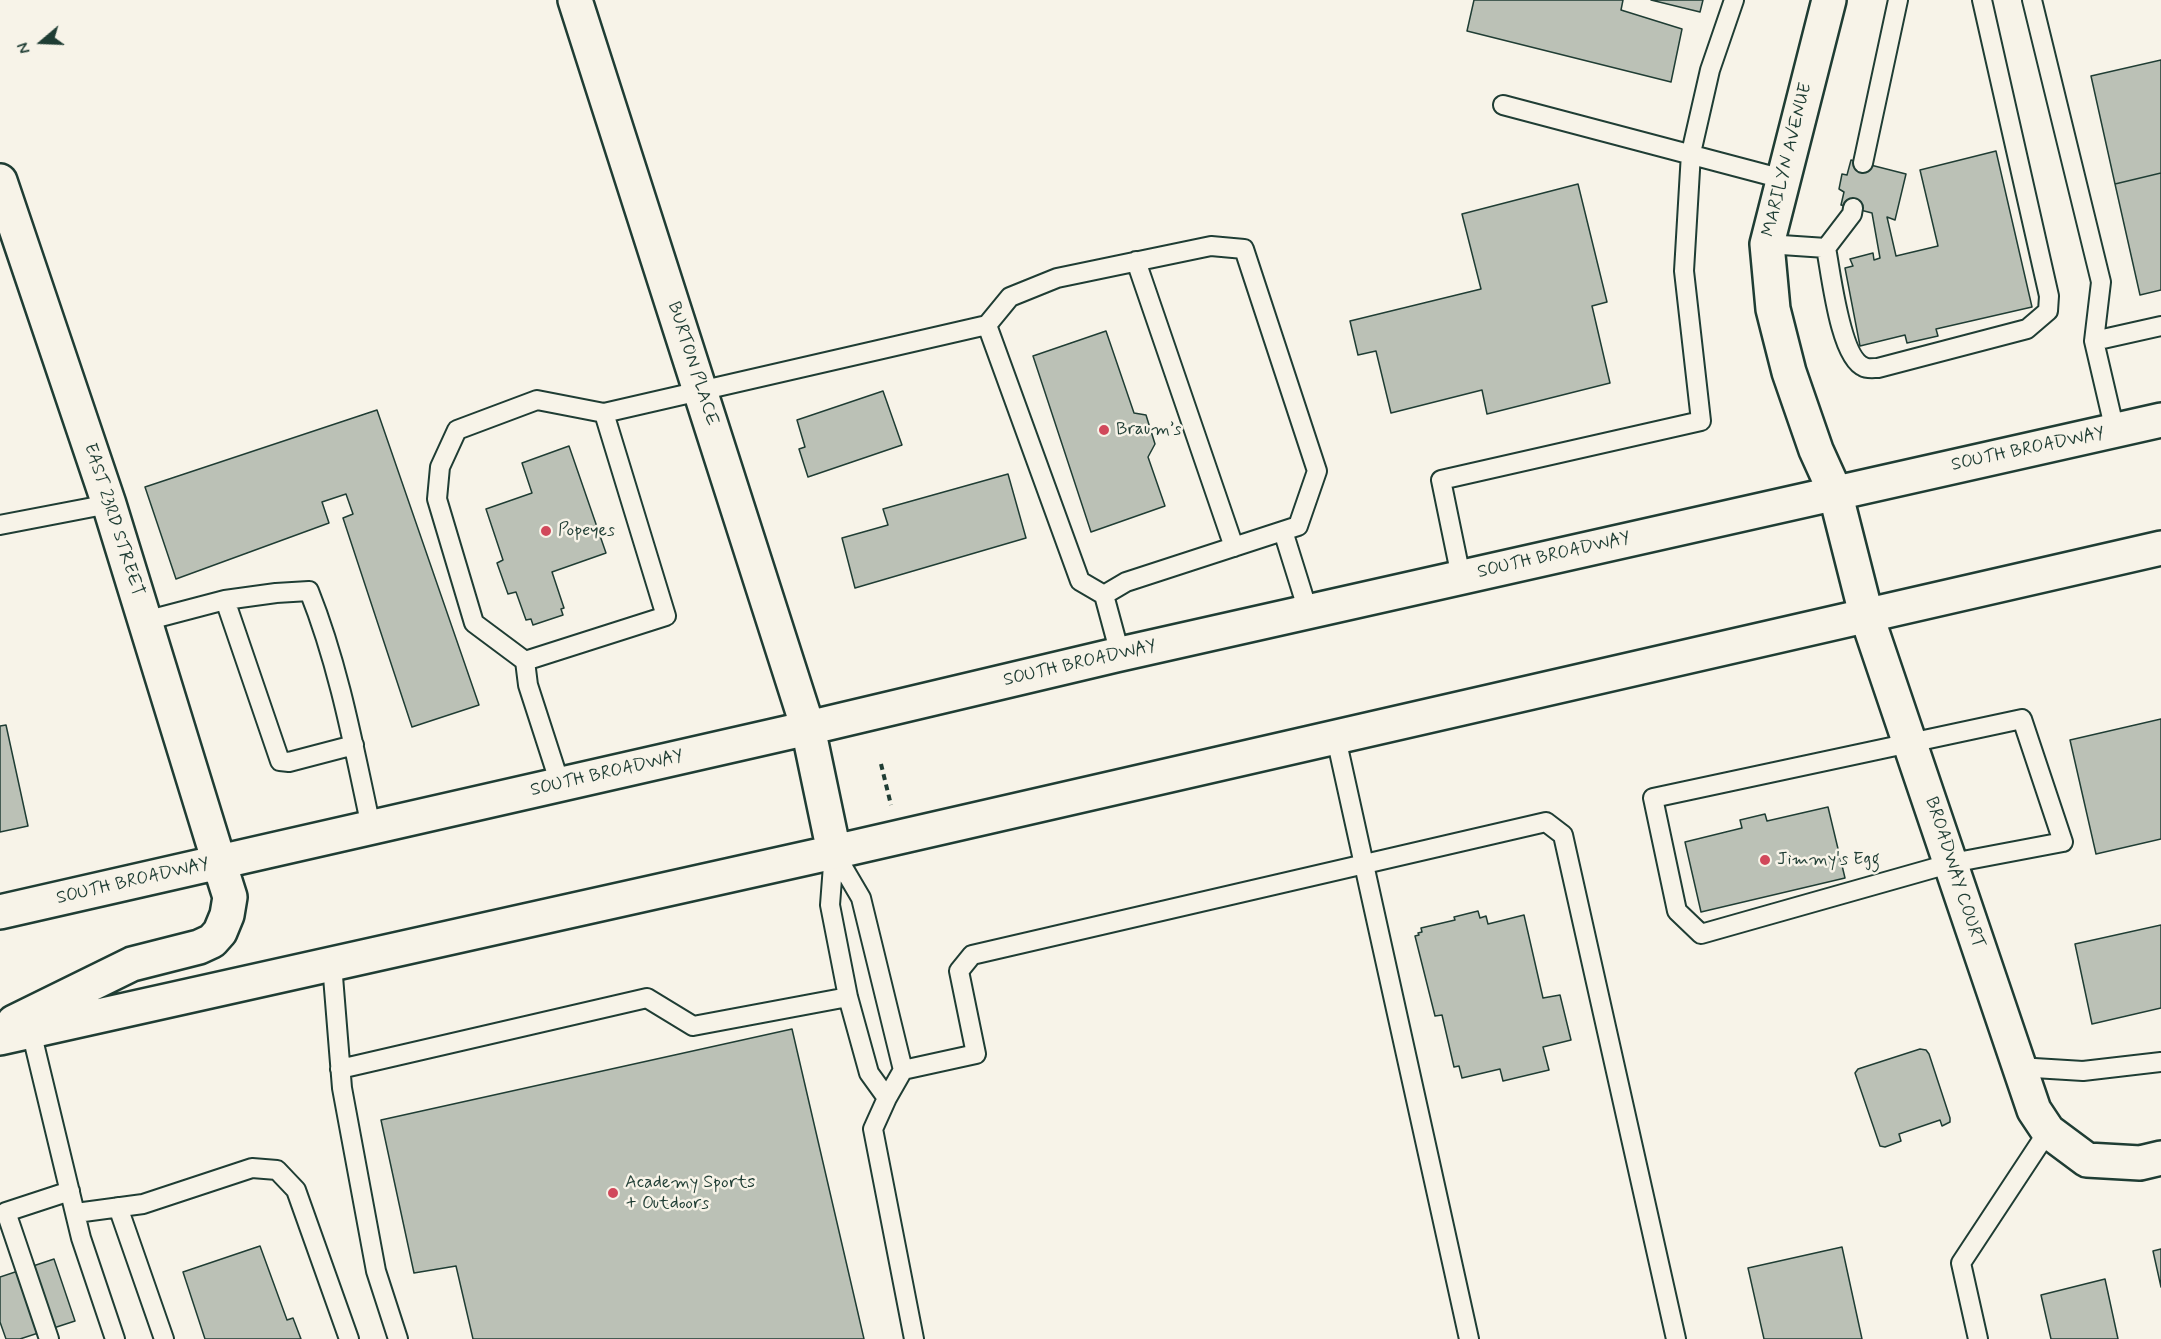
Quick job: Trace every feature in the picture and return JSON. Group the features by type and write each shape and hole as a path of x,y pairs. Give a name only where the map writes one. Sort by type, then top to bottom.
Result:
{"main road":[{"name":"BURTON PLACE","path":"575,0 808,728 834,852"},
{"name":"MARILYN AVENUE","path":"1829,0 1767,244 1773,309 1789,372 1816,450 1835,492"},
{"name":"EAST 23RD STREET","path":"0,181 109,504 230,897 227,915 220,933 212,941 199,947 132,964 10,1032"},
{"name":"SOUTH BROADWAY","path":"0,912 808,728 1308,611 2161,420"},
{"name":"BROADWAY COURT","path":"1835,492 1866,614 2034,1110 2048,1131 2087,1160 2140,1163 2161,1158"},
{"path":"10,1032 332,964 834,852 2161,548"}],"lane":[{"path":"1461,577 1441,480 1701,421 1684,272 1691,153 1710,70 1734,0"},
{"path":"1863,164 1898,0"},
{"path":"1853,208 1852,214 1826,248 1843,338 1852,357 1864,367 1878,368 2027,329 2048,311 2049,296 1982,0"},
{"path":"2032,0 2101,282 2094,340 2115,431"},
{"path":"1503,105 1783,179"},
{"path":"1767,244 1826,248"},
{"path":"560,784 528,685 525,661 474,622 437,499 440,467 457,430 537,400 604,413 987,325 1007,299 1057,278 1211,246 1241,249 1245,251 1317,471 1298,525 1126,582 1104,595"},
{"path":"1136,261 1234,547"},
{"path":"987,325 1077,578 1104,595 1120,654"},
{"path":"2094,340 2161,326"},
{"path":"525,661 666,616 604,413"},
{"path":"0,525 109,504"},
{"path":"1283,531 1308,611"},
{"path":"145,621 225,600 309,591 321,622 354,745 371,827"},
{"path":"225,600 279,761 289,762 354,745"},
{"path":"2022,719 2063,842 1952,863 1701,934 1677,911 1653,798 2022,719"},
{"path":"1336,738 1469,1339"},
{"path":"903,1070 976,1054 959,970 972,954 1546,822 1563,835 1676,1339"},
{"path":"834,852 830,905 848,997 869,1073 887,1098"},
{"path":"834,852 861,898 903,1070 873,1130 914,1339"},
{"path":"332,964 342,1088 376,1271 398,1339"},
{"path":"340,1069 647,998 693,1026 848,997"},
{"path":"10,1032 70,1191 81,1238 116,1339"},
{"path":"2018,1067 2083,1071 2161,1062"},
{"path":"1978,1339 1961,1263 2048,1131"},
{"path":"76,1213 143,1204 252,1168 277,1170 296,1190 349,1339"},
{"path":"49,1339 6,1212 70,1191"},
{"path":"118,1207 164,1339"}],"path":[{"path":"881,764 891,806"}],"building":[{"path":"1474,0 1623,0 1621,10 1682,29 1671,82 1467,31"},
{"path":"1651,0 1703,0 1700,12"},
{"path":"2161,60 2161,173 2115,184 2091,76"},
{"path":"1996,151 2032,307 1936,329 1938,336 1907,343 1905,335 1860,346 1845,268 1853,266 1850,259 1873,253 1874,260 1880,258 1872,213 1841,205 1844,192 1839,189 1842,174 1847,175 1851,160 1906,174 1895,220 1887,217 1896,256 1938,246 1920,170"},
{"path":"2161,173 2161,290 2140,295 2115,184"},
{"path":"1578,184 1607,302 1592,306 1610,383 1487,414 1482,390 1391,413 1376,351 1358,355 1350,321 1481,289 1462,214"},
{"name":"Braum’s","path":"1106,331 1134,413 1146,415 1155,444 1148,457 1165,506 1091,532 1033,356"},
{"path":"883,391 902,445 808,477 799,449 805,447 797,420"},
{"path":"377,410 479,705 412,727 343,518 353,514 346,494 322,502 329,523 176,579 145,487"},
{"name":"Popeyes","path":"569,446 606,553 552,572 564,608 561,609 563,615 533,625 531,619 526,620 516,592 508,594 497,563 503,560 486,509 532,493 522,463"},
{"path":"1008,474 1026,538 855,588 842,538 888,525 883,509"},
{"path":"2161,719 2161,839 2096,854 2070,740"},
{"path":"6,725 28,826 0,832 0,726"},
{"name":"Jimmy's Egg","path":"1828,807 1845,878 1701,912 1685,842 1742,828 1740,820 1765,814 1767,821"},
{"path":"1478,911 1480,918 1486,916 1488,924 1524,915 1543,998 1560,995 1571,1040 1543,1047 1549,1070 1503,1081 1500,1069 1462,1078 1459,1066 1454,1067 1442,1015 1435,1016 1415,936 1422,932 1421,928 1455,920 1454,917"},
{"path":"2161,925 2161,1008 2092,1024 2075,944"},
{"name":"Academy Sports + Outdoors","path":"792,1029 864,1339 473,1339 456,1266 414,1273 381,1120"},
{"path":"1920,1049 1926,1050 1929,1054 1950,1122 1942,1126 1940,1120 1899,1134 1901,1141 1885,1147 1880,1146 1855,1073 1858,1069"},
{"path":"260,1246 287,1320 293,1318 301,1339 205,1339 183,1272"},
{"path":"1842,1247 1862,1339 1764,1339 1748,1268"},
{"path":"2161,1249 2161,1287 2153,1251"},
{"path":"54,1259 75,1321 20,1339 6,1339 0,1322 0,1277"},
{"path":"2105,1279 2118,1339 2051,1339 2041,1295"}],"place":[{"name":"Braum’s","path":"1104,430"},
{"name":"Popeyes","path":"546,531"},
{"name":"Jimmy's Egg","path":"1765,860"},
{"name":"Academy Sports + Outdoors","path":"613,1193"}]}
